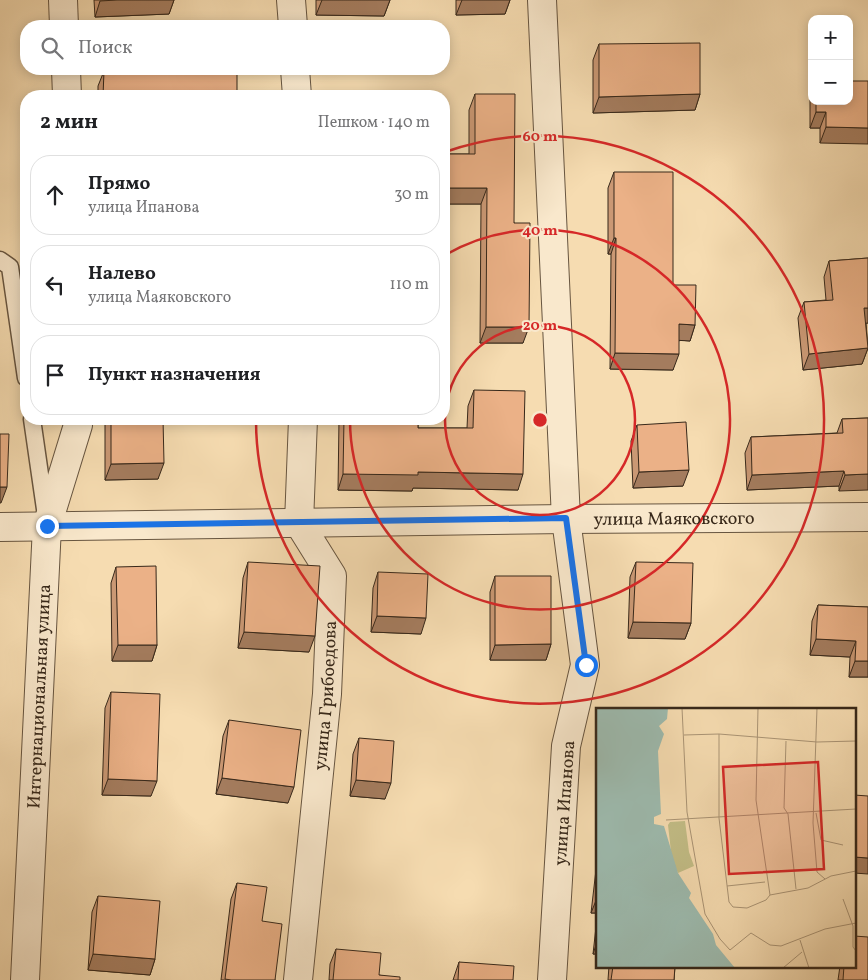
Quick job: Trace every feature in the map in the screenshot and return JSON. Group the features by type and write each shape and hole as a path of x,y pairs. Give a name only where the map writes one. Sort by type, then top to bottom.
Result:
{"street":[{"path":"63,0 64,20"},
{"path":"291,0 293,20"},
{"name":"улица Ипанова","path":"542,0 566,518 586,665 566,746 552,980"},
{"path":"66,75 66,90"},
{"path":"295,75 296,90"},
{"name":"Интернациональная улица","path":"24,980 47,526 78,425"},
{"path":"299,522 303,425"},
{"name":"улица Маяковского","path":"0,527 566,518 868,517"},
{"name":"улица Грибоедова","path":"298,980 327,694 332,576 299,522"}],"lane":[{"path":"0,260 10,267 20,336"},
{"path":"33,425 47,526"}],"building":[{"path":"700,43 700,94 599,97 599,44"},
{"path":"104,75 237,75 237,90 103,90"},
{"path":"853,81 868,81 868,128 826,127 826,112 816,112 816,105 853,105"},
{"path":"475,94 515,94 514,223 530,223 529,327 486,327 487,188 450,188 450,154 475,154"},
{"path":"614,172 673,172 673,285 696,285 695,325 679,324 679,354 615,353 616,238 614,238"},
{"path":"868,258 868,308 864,308 868,348 809,354 804,302 833,300 829,261"},
{"path":"474,390 525,391 523,474 418,472 418,475 343,474 344,425 418,425 418,428 473,428"},
{"path":"868,418 868,474 845,475 844,471 752,475 751,437 843,433 842,419"},
{"path":"686,422 689,470 639,472 637,425"},
{"path":"111,425 163,425 164,463 111,464"},
{"path":"0,434 9,434 7,487 0,487"},
{"path":"248,562 320,566 315,636 244,632"},
{"path":"636,562 693,563 691,623 633,622"},
{"path":"156,566 157,645 118,645 116,567"},
{"path":"378,572 428,574 426,618 377,616"},
{"path":"495,576 551,576 551,644 495,645"},
{"path":"818,605 868,607 868,661 855,661 856,641 816,639"},
{"path":"111,692 160,694 157,781 108,779"},
{"path":"229,720 301,730 294,787 222,778"},
{"path":"359,738 394,741 391,783 356,780"},
{"path":"856,795 868,796 868,858 856,857"},
{"path":"237,883 267,887 262,921 282,924 275,980 225,979"},
{"path":"98,896 160,901 155,959 93,954"},
{"path":"856,936 868,937 868,980 843,980 844,968 856,968"},
{"path":"336,949 381,953 379,975 400,977 400,980 333,980"},
{"path":"459,962 514,966 513,980 458,980"},
{"path":"613,968 675,968 674,980 611,980"}],"route":[{"path":"47,526 566,518 586,665"}]}
